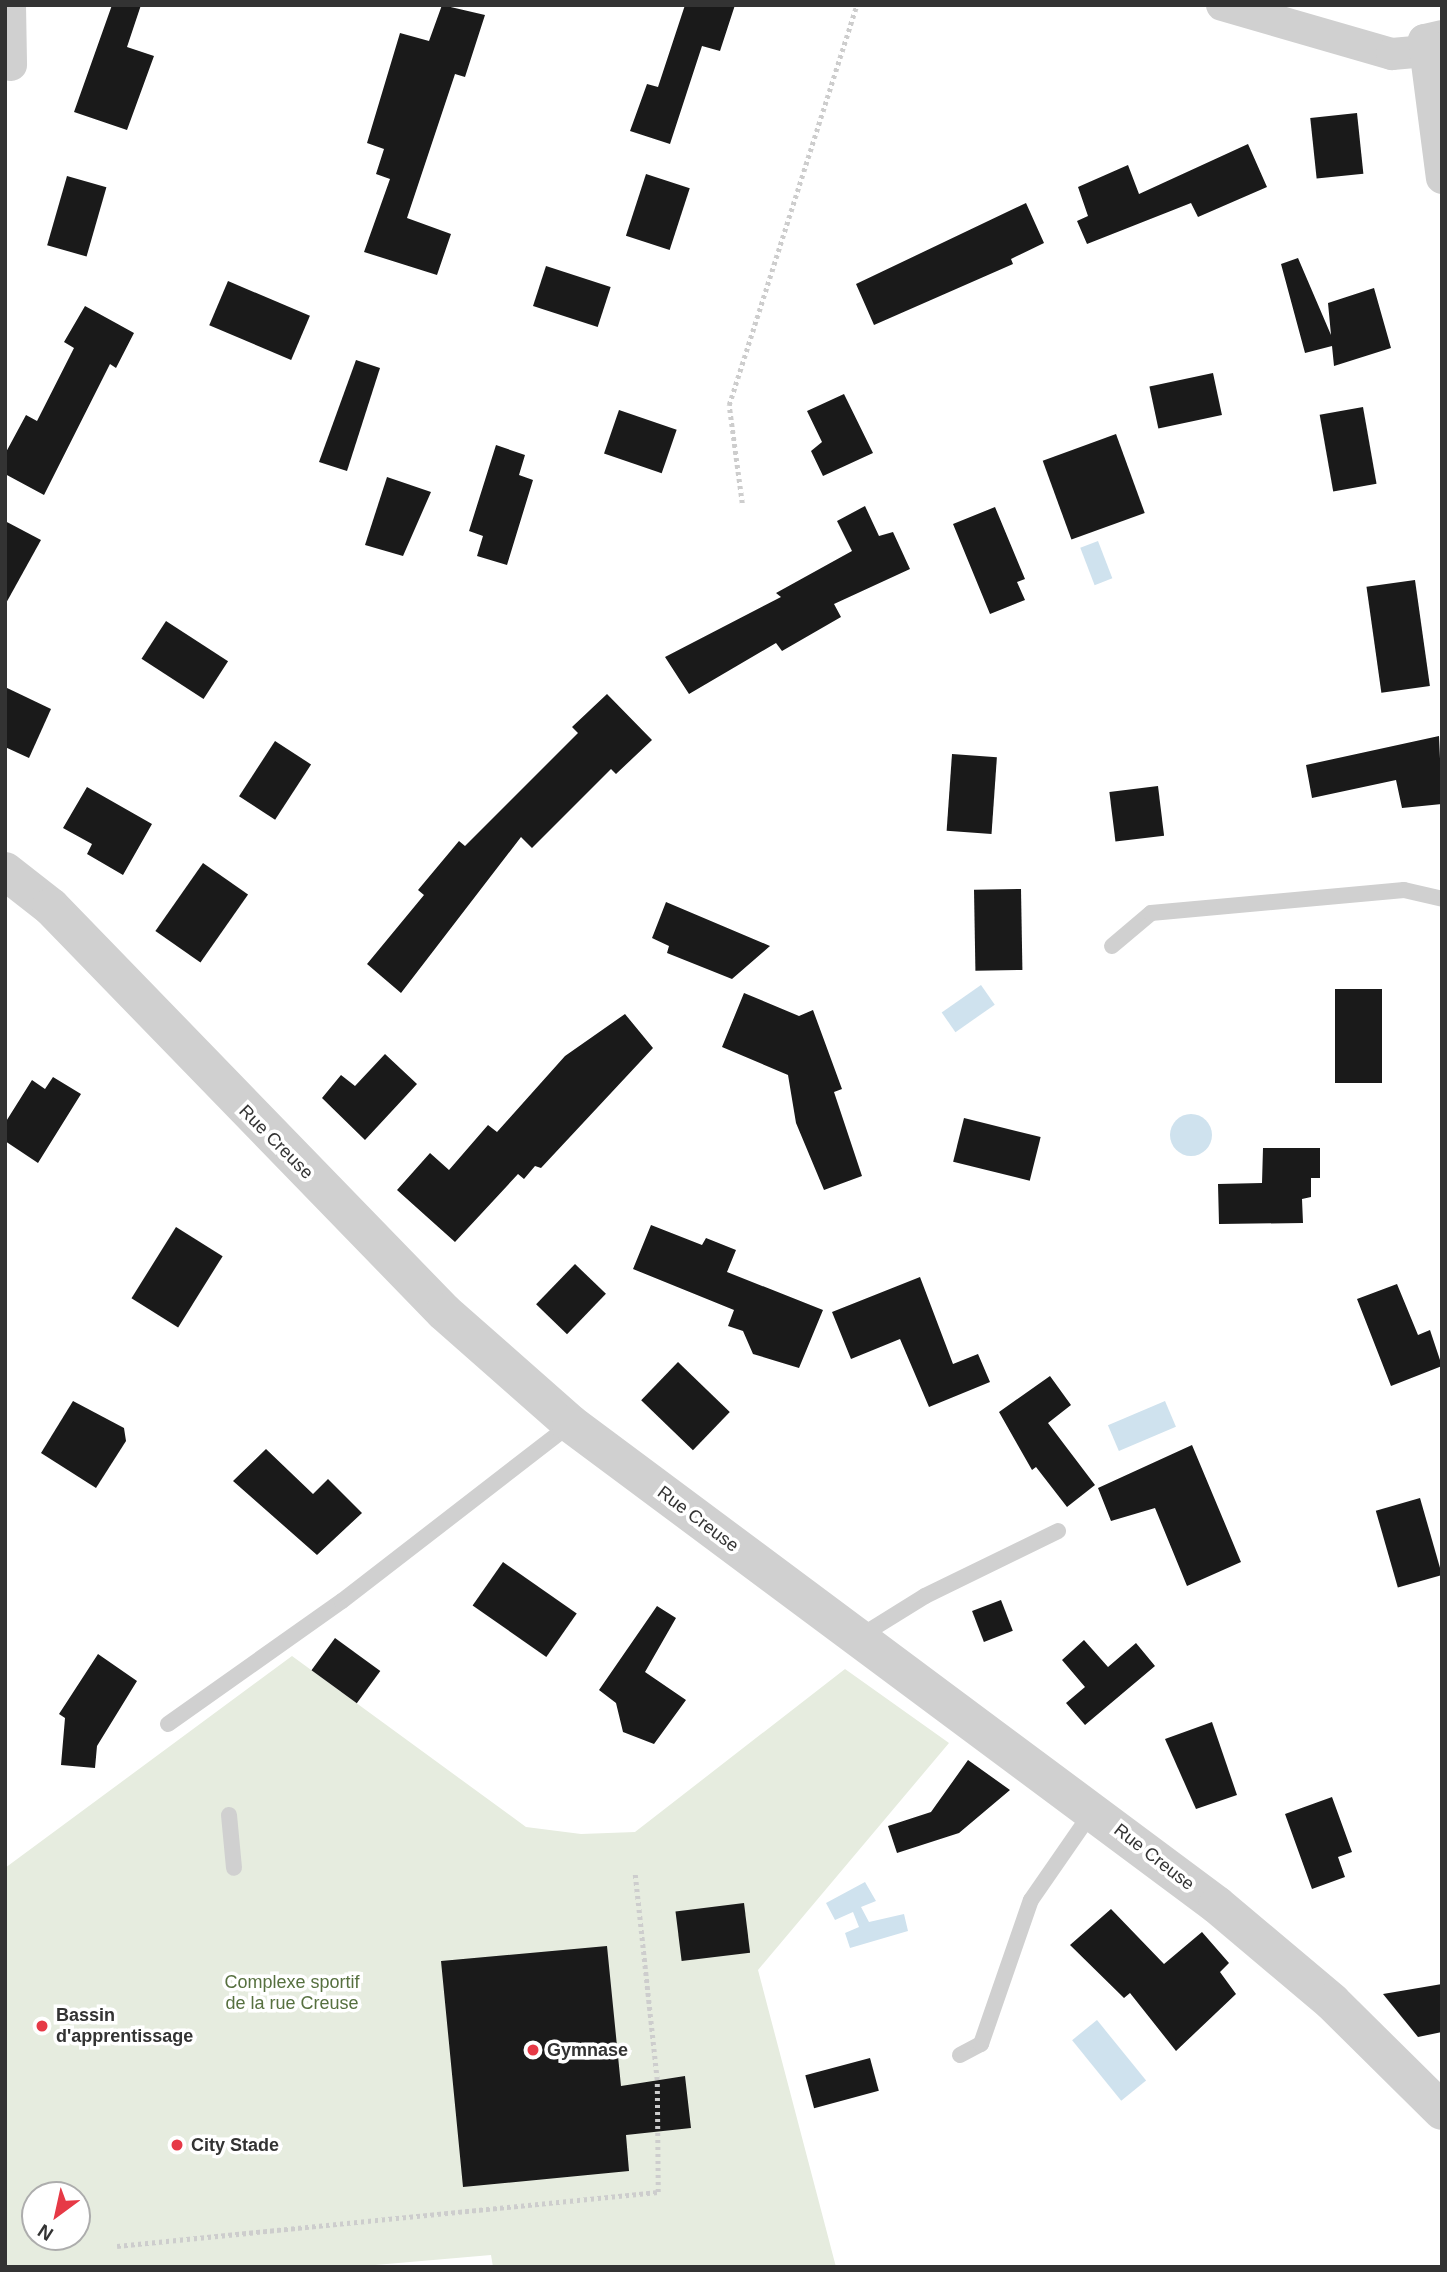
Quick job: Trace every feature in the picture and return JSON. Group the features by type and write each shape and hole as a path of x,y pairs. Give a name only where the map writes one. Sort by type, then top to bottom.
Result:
{"street":[{"path":"10,5 11,65"},
{"path":"1222,5 1392,54 1434,44 1442,178"},
{"name":"Rue Creuse","path":"5,871 51,907 444,1312 571,1424 857,1639 1093,1810 1332,2002 1442,2111"}],"lane":[{"path":"1112,946 1151,914 1404,890 1442,899"},
{"path":"168,1724 342,1601 571,1424"},
{"path":"857,1639 925,1596 1058,1531"},
{"path":"960,2055 981,2045 1031,1900 1093,1810"},
{"path":"229,1815 234,1868"}],"path":[{"path":"742,503 729,405 857,5"},
{"path":"117,2246 658,2192 657,2080 635,1874"}],"green space":[{"name":"Complexe sportif de la rue Creuse","path":"292,1656 526,1827 581,1834 635,1832 845,1669 949,1743 758,1970 836,2267 493,2267 491,2255 352,2267 5,2267 5,1868"}],"water":[{"path":"1098,541 1112,578 1095,585 1080,548"},
{"path":"981,985 995,1005 955,1032 942,1013"},
{"path":"1191,1114 1206,1120 1212,1135 1206,1150 1191,1156 1176,1150 1170,1135 1176,1120"},
{"path":"1165,1401 1176,1427 1119,1451 1108,1425"},
{"path":"865,1882 876,1901 861,1907 869,1922 904,1914 908,1931 850,1948 845,1933 859,1927 853,1912 835,1920 826,1903"},
{"path":"1097,2020 1146,2081 1121,2101 1072,2040"}],"building":[{"path":"112,5 141,5 127,47 154,56 127,130 74,112"},
{"path":"442,5 485,15 465,77 455,74 407,218 451,234 437,275 364,252 390,179 376,174 384,149 367,143 400,33 429,41"},
{"path":"685,5 735,5 720,51 702,46 670,144 630,131 647,84 658,87"},
{"path":"1357,113 1363,174 1317,179 1310,118"},
{"path":"1248,144 1267,187 1198,217 1191,203 1087,244 1077,221 1088,216 1078,187 1128,165 1139,194"},
{"path":"646,174 690,188 670,250 626,236"},
{"path":"67,176 106,187 87,257 47,245"},
{"path":"1026,203 1044,243 1011,259 1013,264 874,325 856,284"},
{"path":"1298,258 1331,335 1328,303 1374,288 1391,348 1334,366 1332,346 1305,353 1281,264"},
{"path":"546,266 611,287 598,327 533,306"},
{"path":"228,281 310,316 291,360 209,325"},
{"path":"85,306 134,333 116,368 110,364 44,495 5,474 5,454 26,415 37,421 74,348 64,342"},
{"path":"356,360 380,368 347,471 319,462"},
{"path":"1213,373 1222,415 1158,429 1149,387"},
{"path":"844,394 873,453 823,476 811,451 822,442 807,411"},
{"path":"1363,407 1377,484 1333,491 1320,415"},
{"path":"619,410 677,430 662,473 604,453"},
{"path":"1116,434 1145,513 1071,540 1043,461"},
{"path":"496,445 525,455 519,475 533,480 507,565 477,556 483,536 469,531"},
{"path":"387,477 431,492 403,556 365,545"},
{"path":"865,506 879,536 893,532 910,569 834,604 841,617 782,651 776,643 689,694 665,657 781,597 776,593 852,551 837,521"},
{"path":"995,507 1025,579 1017,582 1025,600 990,614 953,524"},
{"path":"5,521 41,540 5,605"},
{"path":"1415,580 1430,686 1381,693 1366,587"},
{"path":"166,621 228,661 204,699 141,659"},
{"path":"5,687 51,709 29,758 5,747"},
{"path":"607,694 652,740 616,774 611,769 532,848 521,837 401,993 367,964 424,895 418,890 459,841 465,846 578,733 572,727"},
{"path":"1439,736 1442,804 1402,808 1396,780 1312,798 1306,765"},
{"path":"275,741 311,764 275,820 239,796"},
{"path":"952,754 997,757 992,834 947,831"},
{"path":"1158,786 1164,836 1115,842 1109,792"},
{"path":"87,787 152,824 123,875 87,854 92,844 63,828"},
{"path":"203,863 248,895 200,963 155,931"},
{"path":"1021,889 1022,970 975,971 974,890"},
{"path":"666,902 770,946 732,979 667,953 669,946 652,938"},
{"path":"1335,989 1382,989 1382,1083 1335,1083"},
{"path":"744,993 799,1016 813,1010 842,1089 834,1092 862,1176 824,1190 796,1123 788,1075 722,1047"},
{"path":"625,1014 653,1048 541,1168 535,1166 524,1179 518,1174 455,1242 397,1190 430,1153 449,1170 488,1125 497,1132 565,1056"},
{"path":"385,1054 417,1084 365,1140 322,1098 341,1075 355,1086"},
{"path":"53,1077 81,1094 38,1163 5,1141 5,1123 32,1080 45,1089"},
{"path":"964,1118 1041,1137 1030,1181 953,1162"},
{"path":"1263,1148 1320,1148 1320,1178 1311,1178 1311,1197 1302,1199 1303,1223 1219,1224 1218,1184 1262,1183"},
{"path":"651,1225 702,1245 706,1238 736,1250 727,1272 823,1310 799,1368 753,1354 743,1331 728,1326 734,1310 633,1269"},
{"path":"176,1227 223,1256 178,1327 131,1298"},
{"path":"575,1264 606,1294 567,1334 536,1304"},
{"path":"920,1277 953,1364 978,1354 990,1382 929,1407 900,1339 851,1359 832,1312"},
{"path":"1397,1284 1418,1335 1430,1330 1442,1366 1391,1386 1357,1299"},
{"path":"678,1362 730,1412 693,1450 641,1400"},
{"path":"1050,1376 1071,1405 1048,1423 1095,1485 1067,1507 1036,1467 1032,1470 999,1412"},
{"path":"73,1401 124,1428 126,1441 96,1488 41,1453"},
{"path":"1192,1445 1241,1562 1187,1586 1155,1508 1111,1521 1098,1488"},
{"path":"266,1449 313,1494 328,1479 362,1513 317,1555 233,1481"},
{"path":"1420,1498 1442,1575 1398,1588 1376,1511"},
{"path":"503,1562 577,1614 546,1657 473,1605"},
{"path":"1001,1600 1013,1631 984,1642 972,1611"},
{"path":"657,1606 676,1618 645,1672 686,1700 654,1744 623,1732 616,1703 599,1690"},
{"path":"335,1638 380,1671 357,1703 311,1670"},
{"path":"1084,1640 1108,1667 1136,1643 1155,1666 1085,1725 1066,1703 1085,1687 1062,1660"},
{"path":"98,1654 137,1681 97,1746 95,1768 61,1765 65,1718 59,1714"},
{"path":"1212,1722 1237,1795 1196,1809 1165,1739"},
{"path":"968,1760 1010,1790 959,1833 897,1853 888,1826 931,1812"},
{"path":"1332,1797 1352,1852 1338,1857 1345,1877 1312,1889 1285,1814"},
{"path":"744,1903 750,1953 682,1961 676,1911"},
{"path":"1111,1909 1164,1964 1202,1932 1229,1963 1220,1972 1236,1994 1176,2051 1130,1993 1124,1998 1070,1945"},
{"name":"Gymnase","path":"607,1946 621,2086 685,2076 691,2128 626,2135 629,2171 463,2187 441,1961"},
{"path":"1442,1984 1442,2032 1418,2037 1383,1994"},
{"path":"870,2058 879,2091 814,2108 805,2075"}],"place":[{"name":"Bassin d'apprentissage","path":"42,2026"},
{"name":"Gymnase","path":"533,2050"},
{"name":"City Stade","path":"177,2145"}]}
